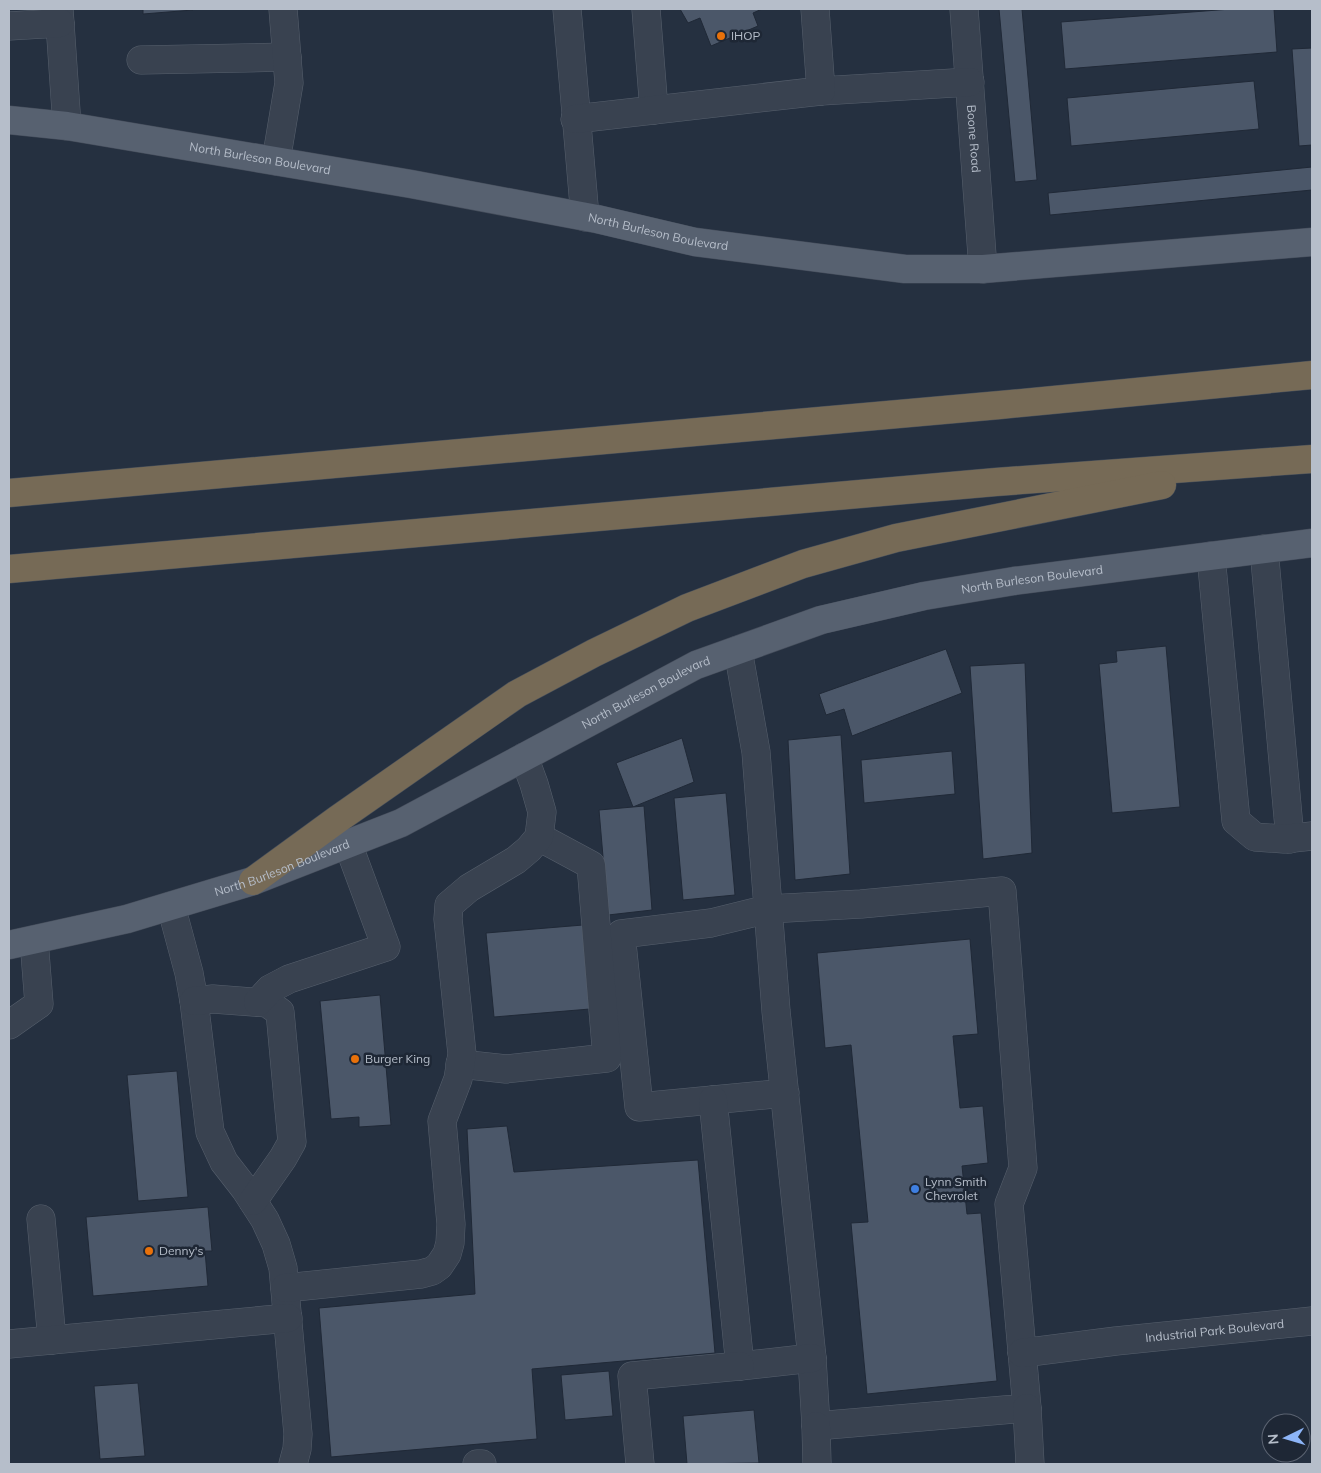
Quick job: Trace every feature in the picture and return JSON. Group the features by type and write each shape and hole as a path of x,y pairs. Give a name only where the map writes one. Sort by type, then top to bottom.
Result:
{"highway":[{"path":"9,494 1312,375"},
{"path":"9,569 986,483 1312,459"},
{"path":"253,881 354,807 517,694 594,653 686,608 803,564 896,538 1280,462"}],"main road":[{"name":"North Burleson Boulevard","path":"9,120 67,126 411,184 584,216 695,242 905,268 983,269 1312,242"},
{"name":"North Burleson Boulevard","path":"21,942 127,919 253,881 401,823 696,665 821,620 924,596 1014,581 1312,543"}],"street":[{"path":"276,161 289,83 283,9"},
{"path":"567,9 584,216"},
{"path":"646,9 654,110"},
{"path":"815,9 821,91"},
{"name":"Boone Road","path":"964,9 983,269"},
{"path":"9,26 59,16 67,126"},
{"path":"141,60 287,56"},
{"path":"576,119 821,91 970,82"},
{"path":"1211,556 1236,820 1254,838 1301,837 1264,549"},
{"path":"738,650 756,752 768,909 812,1358 817,1464"},
{"path":"285,1288 432,1272 439,1266 447,1254 450,1243 450,1224 442,1121 458,1079 462,1054 448,918 449,905 469,888 516,860 530,849 539,837 542,812 524,756"},
{"path":"460,1064 506,1069 608,1058 591,865 539,837"},
{"path":"258,1002 270,989 289,979 386,947 348,844"},
{"path":"785,1092 639,1107 622,934 711,923 768,909 861,904 1002,891 1023,1168 1009,1204 1027,1408 1030,1464"},
{"path":"172,906 194,1001 210,1132 224,1162 265,1220 276,1244 283,1268 298,1434 293,1464"},
{"path":"9,1025 39,1004 21,942"},
{"path":"194,1001 213,999 267,1003 280,1012 292,1142 253,1201"},
{"path":"713,1100 740,1366"},
{"path":"41,1220 52,1340"},
{"path":"9,1344 288,1318"},
{"name":"Industrial Park Boulevard","path":"1022,1353 1312,1320"},
{"path":"640,1464 632,1376 812,1358"},
{"path":"816,1426 1027,1408"},
{"path":"477,1464 482,1464"}],"building":[{"path":"143,9 193,9 193,10 143,14"},
{"name":"IHOP","path":"680,9 762,9 753,13 758,26 711,46 700,18 688,23"},
{"path":"999,9 1022,9 1037,180 1015,182"},
{"path":"1231,9 1274,9 1277,52 1065,69 1061,22"},
{"path":"1312,48 1312,145 1299,146 1292,49"},
{"path":"1254,81 1259,129 1071,146 1067,98"},
{"path":"1312,167 1312,190 1050,215 1048,193"},
{"path":"1166,646 1180,807 1112,813 1099,664 1117,662 1116,651"},
{"path":"946,649 962,693 852,736 844,709 826,715 819,694"},
{"path":"1025,663 1032,853 983,859 970,666"},
{"path":"841,735 850,874 795,880 788,740"},
{"path":"682,738 694,782 633,807 616,763"},
{"path":"952,751 955,794 864,803 861,760"},
{"path":"726,793 735,895 683,900 674,798"},
{"path":"644,806 652,910 608,915 599,810"},
{"path":"583,925 590,1009 494,1017 486,933"},
{"name":"Lynn Smith Chevrolet","path":"970,939 978,1034 953,1036 960,1108 983,1106 988,1163 962,1166 967,1214 981,1213 997,1381 867,1394 851,1223 868,1222 851,1045 825,1048 817,953"},
{"name":"Burger King","path":"380,995 391,1125 359,1127 359,1117 331,1119 320,1001"},
{"path":"177,1071 188,1197 138,1201 127,1075"},
{"path":"507,1126 514,1172 698,1160 715,1353 532,1369 537,1439 331,1457 319,1308 475,1294 467,1129"},
{"name":"Denny's","path":"208,1207 212,1251 205,1251 208,1286 93,1296 86,1217"},
{"path":"609,1371 613,1416 565,1420 561,1375"},
{"path":"138,1383 145,1456 100,1459 94,1386"},
{"path":"754,1410 759,1463 687,1464 683,1416"}],"place":[{"name":"IHOP","path":"721,36"},
{"name":"Burger King","path":"355,1059"},
{"name":"Lynn Smith Chevrolet","path":"915,1189"},
{"name":"Denny's","path":"149,1251"}]}
